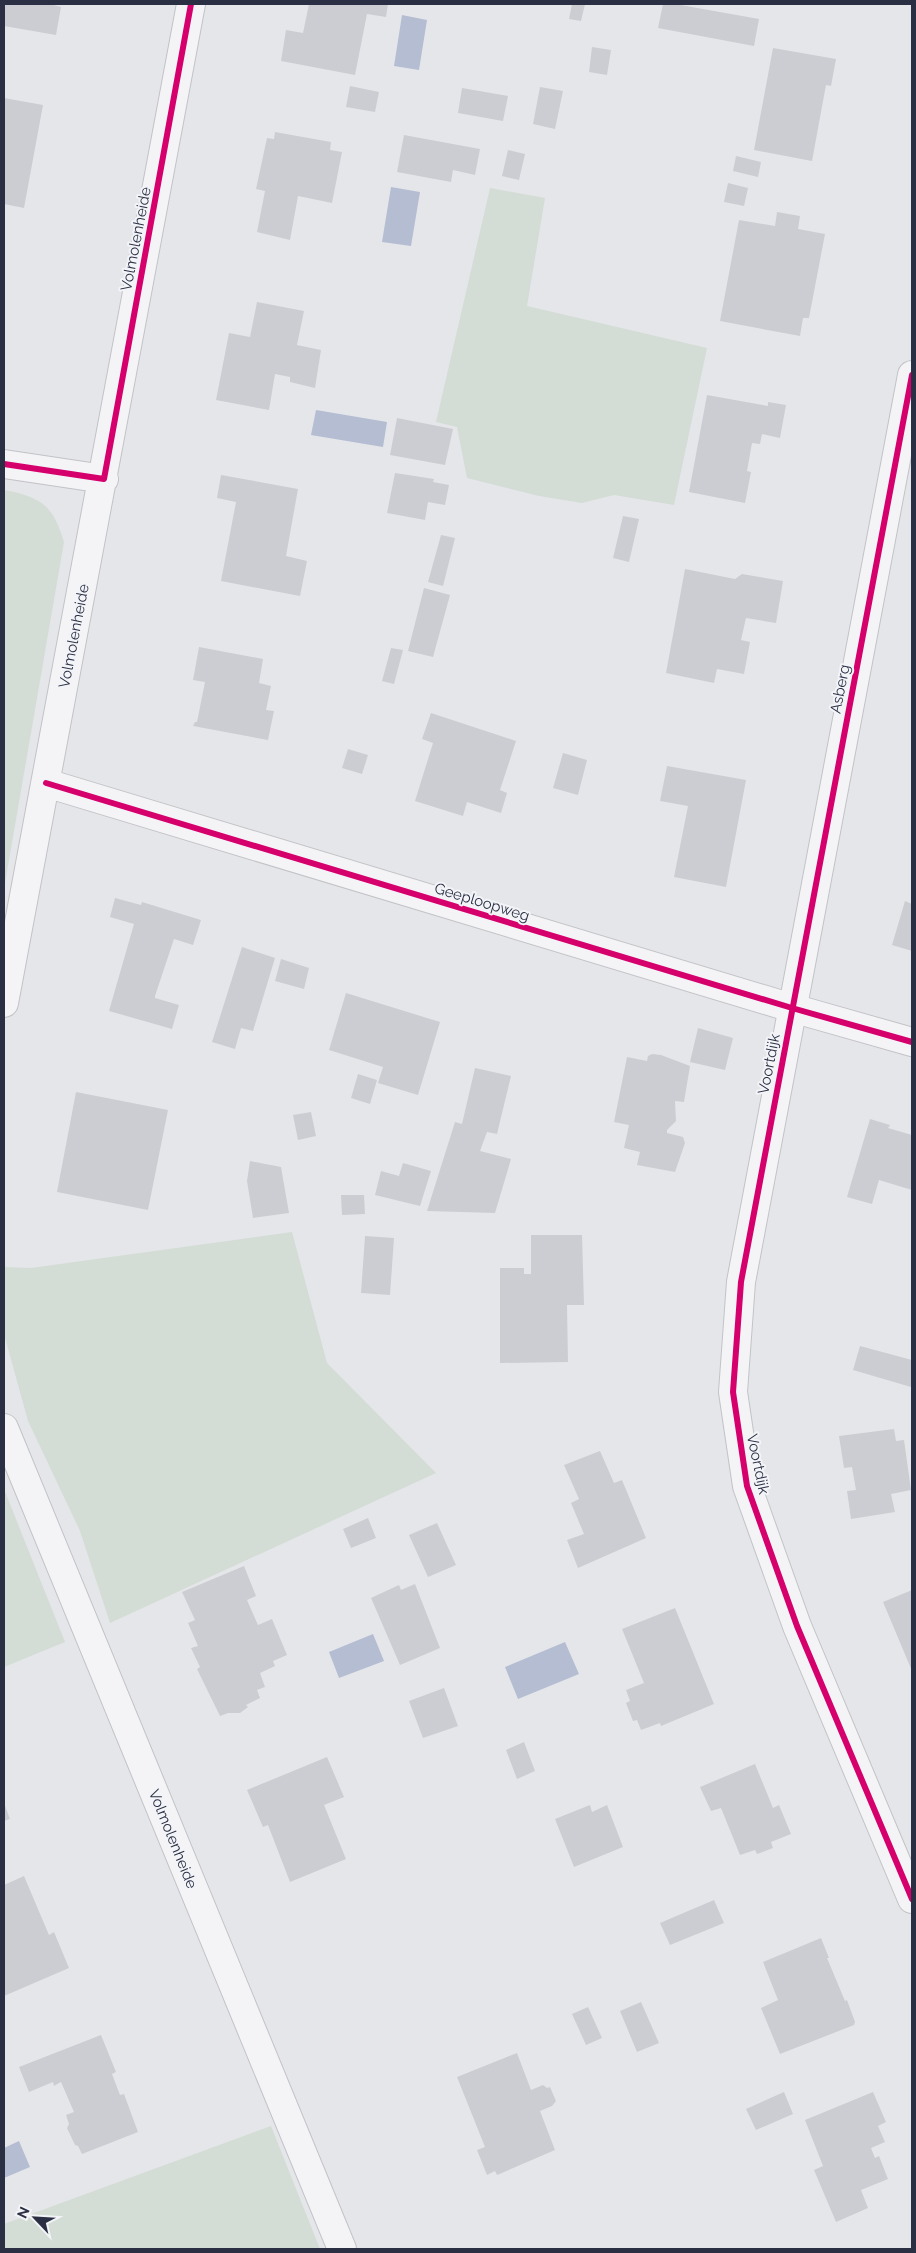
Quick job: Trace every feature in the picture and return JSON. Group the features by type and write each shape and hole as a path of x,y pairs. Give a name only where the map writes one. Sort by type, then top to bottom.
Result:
{"street":[{"name":"Volmolenheide","path":"4,1003 104,479 191,4"},
{"name":"Asberg","path":"792,1008 912,375"},
{"path":"4,464 104,479"},
{"name":"Geeploopweg","path":"46,783 792,1008 912,1042"},
{"name":"Voortdijk","path":"792,1008 741,1282 733,1392 747,1486 797,1626 912,1899"},
{"name":"Volmolenheide","path":"4,1428 342,2249"}],"shaded area":[{"path":"490,188 545,198 527,306 707,348 674,505 614,495 582,503 539,496 467,478 457,427 436,422"},
{"path":"4,490 27,496 44,505 55,519 64,542 4,889"},
{"path":"292,1232 327,1363 436,1473 110,1623 80,1531 28,1421 4,1334 4,1267 31,1268"},
{"path":"4,1489 65,1642 4,1667"},
{"path":"271,2126 320,2249 4,2249 4,2224"}],"water":[{"path":"402,15 427,20 419,70 394,66"},
{"path":"391,187 420,192 411,246 382,242"},
{"path":"316,410 387,422 383,447 311,435"},
{"path":"373,1634 384,1661 339,1678 329,1652"},
{"path":"565,1642 579,1674 518,1699 505,1667"},
{"path":"19,2141 30,2167 4,2178 4,2148"}],"building":[{"path":"4,4 50,4 61,7 56,35 4,26"},
{"path":"309,4 388,4 386,17 367,14 355,75 281,61 286,30 303,33"},
{"path":"572,4 585,4 581,21 569,19"},
{"path":"663,4 675,4 759,19 754,46 658,28"},
{"path":"592,47 611,50 607,75 589,72"},
{"path":"773,48 836,59 831,86 826,85 812,161 754,150"},
{"path":"350,86 379,92 375,112 346,107"},
{"path":"540,87 563,91 555,129 533,124"},
{"path":"462,88 508,96 503,121 458,113"},
{"path":"4,98 43,105 24,208 4,204"},
{"path":"275,132 331,142 330,150 342,152 332,203 298,196 290,240 257,232 265,191 256,189 267,138 274,139"},
{"path":"404,135 480,149 475,175 453,170 451,182 397,172"},
{"path":"508,150 525,154 519,180 502,176"},
{"path":"736,156 761,162 758,177 733,171"},
{"path":"728,183 748,188 744,206 724,202"},
{"path":"777,212 800,216 798,229 825,234 809,318 803,318 800,336 720,321 739,220 775,226"},
{"path":"257,302 304,311 297,345 321,350 315,388 290,382 290,377 275,374 269,410 216,400 229,333 250,337"},
{"path":"707,395 768,406 768,402 786,405 780,438 762,434 760,444 752,443 747,471 751,472 745,503 689,492"},
{"path":"397,418 453,429 445,465 390,455"},
{"path":"395,473 434,479 433,482 449,485 445,505 428,502 425,520 387,513"},
{"path":"221,475 298,489 286,556 307,561 300,596 221,581 236,502 217,498"},
{"path":"623,516 639,519 629,562 613,558"},
{"path":"441,535 455,538 443,586 428,582"},
{"path":"685,569 735,579 742,574 783,581 776,623 746,618 741,640 750,642 744,674 717,669 714,683 666,673"},
{"path":"424,588 450,595 433,657 408,651"},
{"path":"199,647 263,659 259,683 271,686 266,710 274,711 268,740 193,726 197,722 205,682 193,680"},
{"path":"391,648 403,650 394,684 382,681"},
{"path":"431,713 516,741 500,790 507,793 501,813 467,802 463,816 415,801 433,743 422,739"},
{"path":"348,749 368,755 362,774 342,768"},
{"path":"563,753 587,760 578,795 553,788"},
{"path":"667,766 746,780 726,887 674,877 688,806 660,801"},
{"path":"115,898 141,905 142,902 201,920 193,945 174,939 155,996 155,998 179,1005 172,1029 109,1011 134,924 110,917"},
{"path":"905,901 912,904 912,951 892,945"},
{"path":"242,947 275,958 253,1031 241,1028 235,1049 212,1042"},
{"path":"281,959 309,968 304,989 275,981"},
{"path":"346,993 440,1022 418,1095 378,1083 383,1067 329,1050"},
{"path":"698,1028 733,1038 725,1070 690,1062"},
{"path":"652,1054 661,1055 690,1066 684,1102 675,1101 676,1121 667,1130 667,1133 683,1137 685,1143 675,1172 637,1165 640,1152 624,1148 629,1125 614,1122 627,1057 647,1061 648,1056"},
{"path":"475,1068 511,1076 497,1134 487,1132 480,1151 511,1159 495,1213 427,1211 455,1122 462,1124"},
{"path":"358,1074 377,1080 370,1104 351,1098"},
{"path":"76,1092 168,1110 148,1210 57,1192"},
{"path":"311,1112 316,1136 298,1140 293,1115"},
{"path":"870,1119 890,1125 888,1128 912,1135 912,1190 879,1180 872,1204 847,1197"},
{"path":"250,1161 281,1167 289,1213 253,1218 247,1181"},
{"path":"403,1163 431,1171 420,1206 375,1195 381,1171 399,1176"},
{"path":"341,1195 364,1195 365,1214 342,1215"},
{"path":"531,1235 582,1235 584,1305 567,1305 568,1362 500,1363 500,1268 524,1268 524,1274 531,1274"},
{"path":"365,1236 394,1238 390,1295 361,1293"},
{"path":"860,1346 912,1360 911,1387 853,1370"},
{"path":"894,1429 896,1441 904,1440 911,1490 891,1494 895,1512 851,1519 847,1491 856,1490 852,1467 844,1468 839,1436"},
{"path":"600,1451 614,1483 622,1480 646,1538 578,1568 567,1540 584,1534 571,1503 579,1499 564,1465"},
{"path":"368,1518 376,1538 351,1548 343,1529"},
{"path":"437,1523 456,1565 428,1577 409,1535"},
{"path":"244,1566 256,1596 247,1600 258,1625 272,1619 287,1655 273,1661 275,1666 260,1673 265,1687 257,1690 260,1698 246,1705 248,1707 240,1713 228,1713 220,1716 197,1669 200,1667 191,1648 198,1646 188,1623 195,1620 182,1592"},
{"path":"415,1584 440,1648 400,1665 371,1598 399,1585 401,1590"},
{"path":"912,1590 912,1671 883,1602"},
{"path":"675,1608 714,1704 661,1726 660,1723 641,1730 637,1720 633,1721 626,1703 630,1701 626,1690 644,1683 622,1629"},
{"path":"444,1688 458,1726 423,1738 409,1701"},
{"path":"524,1742 535,1771 517,1779 506,1750"},
{"path":"327,1757 344,1797 324,1805 346,1859 290,1882 268,1825 263,1827 247,1790"},
{"path":"755,1764 773,1808 779,1805 791,1834 771,1842 773,1848 757,1854 755,1850 740,1855 721,1808 711,1811 700,1787"},
{"path":"4,1803 10,1819 4,1821"},
{"path":"590,1805 592,1812 607,1805 623,1847 574,1867 555,1819"},
{"path":"24,1876 49,1935 54,1932 69,1968 4,1996 4,1885"},
{"path":"714,1900 724,1923 670,1945 660,1923"},
{"path":"821,1938 829,1958 827,1958 845,2001 847,2000 855,2022 854,2025 780,2054 761,2008 778,2000 763,1962"},
{"path":"641,2002 659,2043 637,2052 620,2011"},
{"path":"588,2007 602,2038 586,2045 572,2014"},
{"path":"101,2035 116,2072 112,2074 120,2095 124,2094 138,2132 82,2154 78,2146 75,2145 67,2128 69,2124 66,2115 74,2112 61,2082 54,2086 53,2082 29,2092 19,2067"},
{"path":"517,2053 531,2090 543,2085 547,2088 550,2087 556,2101 552,2106 540,2111 555,2150 497,2175 495,2171 487,2175 477,2150 485,2147 457,2077"},
{"path":"784,2092 793,2114 756,2130 746,2109"},
{"path":"873,2092 886,2122 878,2126 885,2142 871,2148 875,2158 879,2156 888,2179 861,2190 868,2208 836,2222 814,2170 823,2166 805,2120"}],"cycle path":[{"path":"4,464 104,479 191,4"},
{"path":"912,375 741,1282 733,1392 747,1486 797,1626 912,1899"},
{"path":"46,783 792,1008 912,1042"}]}
